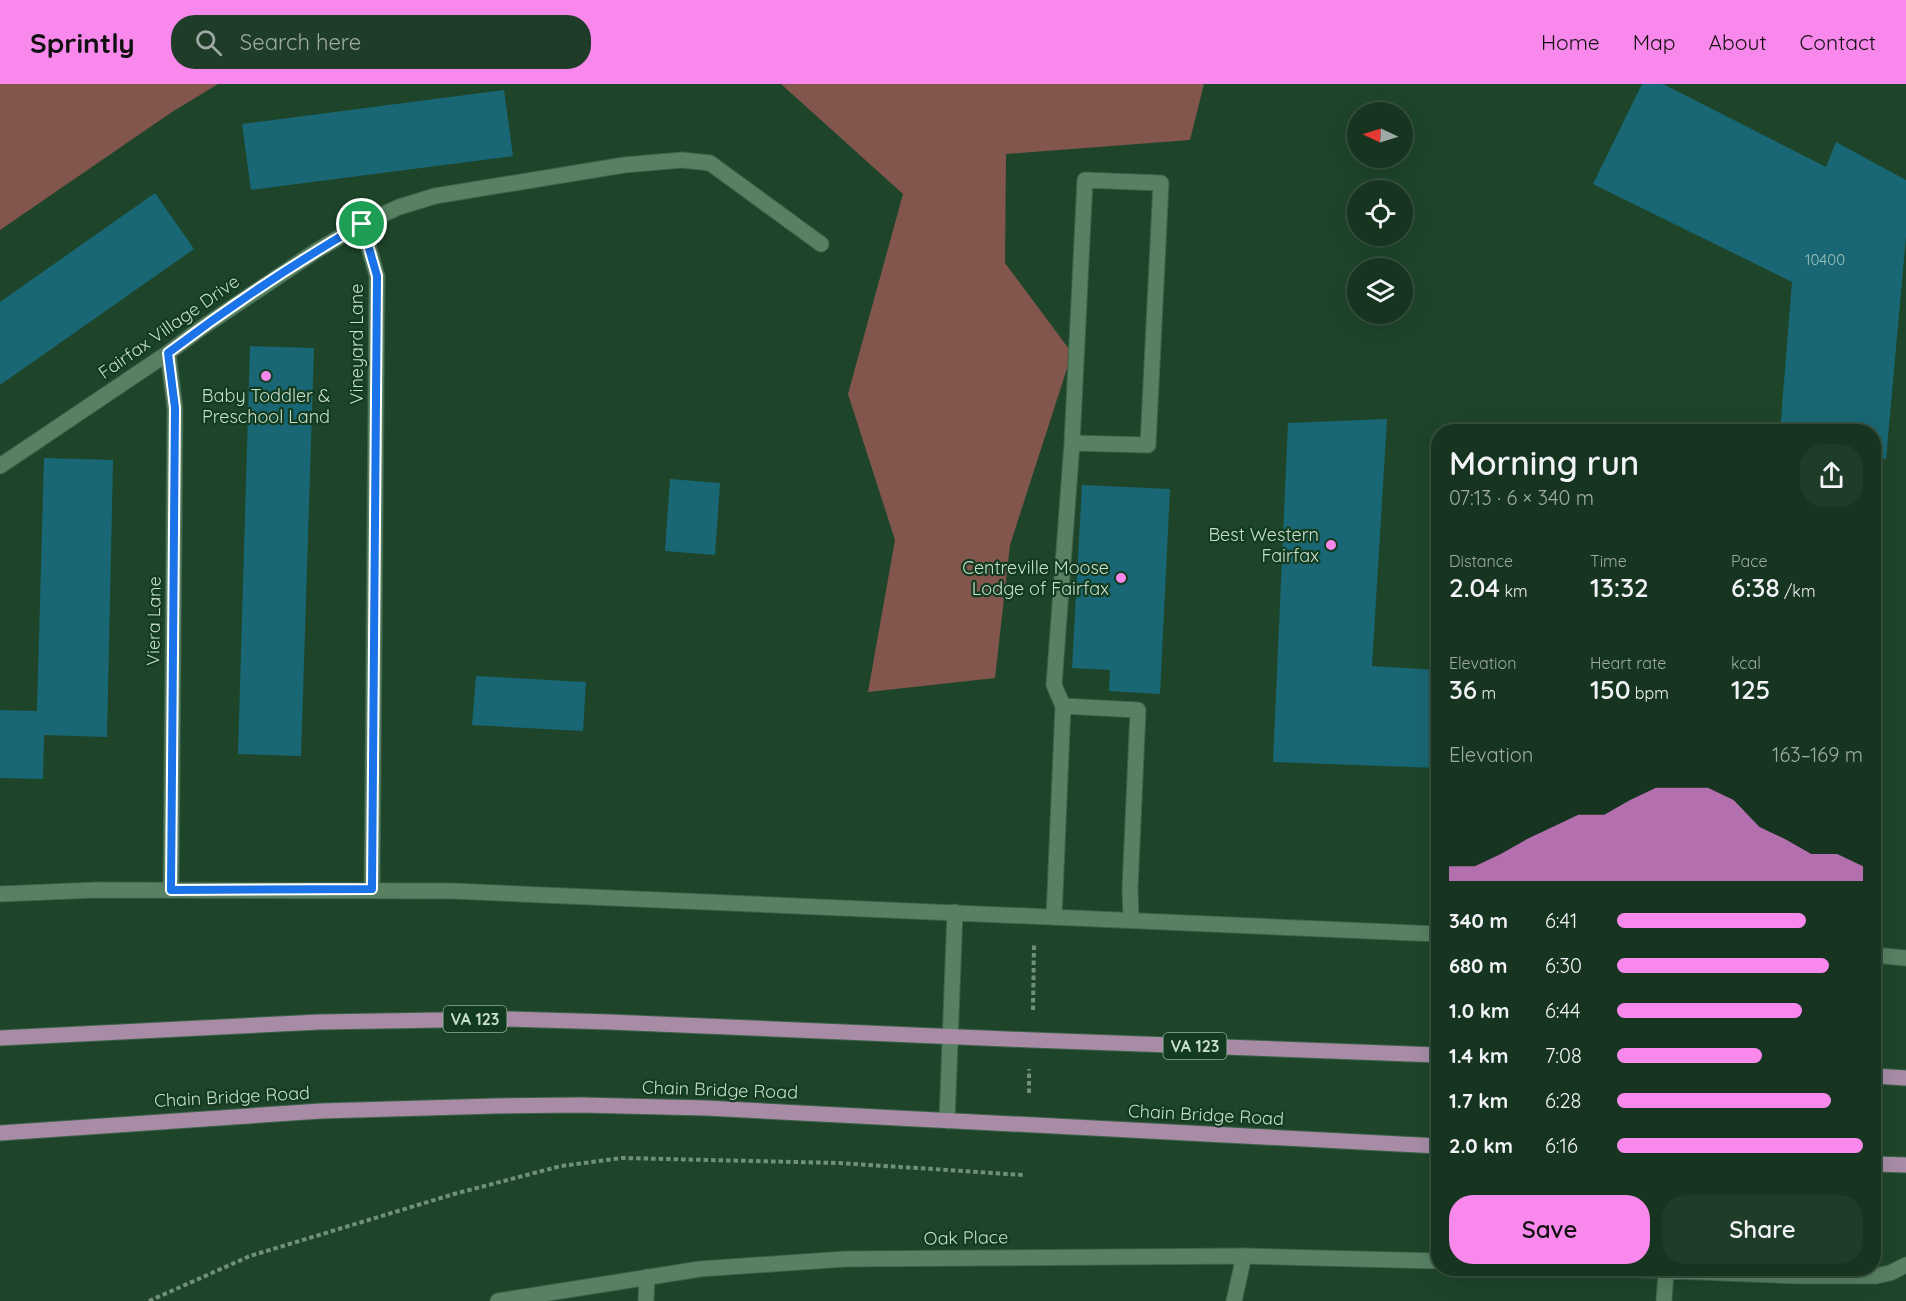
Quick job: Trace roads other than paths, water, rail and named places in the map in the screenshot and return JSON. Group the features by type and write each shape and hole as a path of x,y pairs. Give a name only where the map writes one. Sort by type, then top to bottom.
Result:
{"main road":[{"name":"VA 123","path":"0,1038 308,1022 448,1019 610,1022 1431,1055"},
{"path":"1881,1076 1906,1078"},
{"name":"Chain Bridge Road","path":"0,1133 309,1112 495,1106 581,1106 706,1108 1431,1146"},
{"path":"1881,1164 1906,1165"}],"street":[{"path":"362,224 399,207 435,195 624,165 682,160 710,163 821,244"},
{"path":"1054,917 1063,706 1054,685 1072,443 1085,180 1161,183 1148,445 1072,443"},
{"name":"Fairfax Village Drive","path":"0,466 315,251 362,224"},
{"name":"Vineyard Lane","path":"362,224 377,276 372,889"},
{"name":"Viera Lane","path":"168,353 175,408 171,890"},
{"path":"1063,706 1138,710 1130,889 1131,920"},
{"path":"0,894 96,890 453,891 1431,934"},
{"path":"947,1120 955,912"},
{"path":"1881,956 1906,958"},
{"path":"1234,1301 1244,1256"},
{"name":"Oak Place","path":"498,1301 700,1269 844,1258 1244,1256 1431,1261"},
{"path":"1881,1275 1906,1265"},
{"path":"1664,1301 1666,1276"},
{"path":"646,1301 647,1277"}],"place":[{"name":"Baby Toddler & Preschool Land","path":"266,376"},
{"name":"Best Western Fairfax","path":"1331,545"},
{"name":"Centreville Moose Lodge of Fairfax","path":"1121,578"}]}
